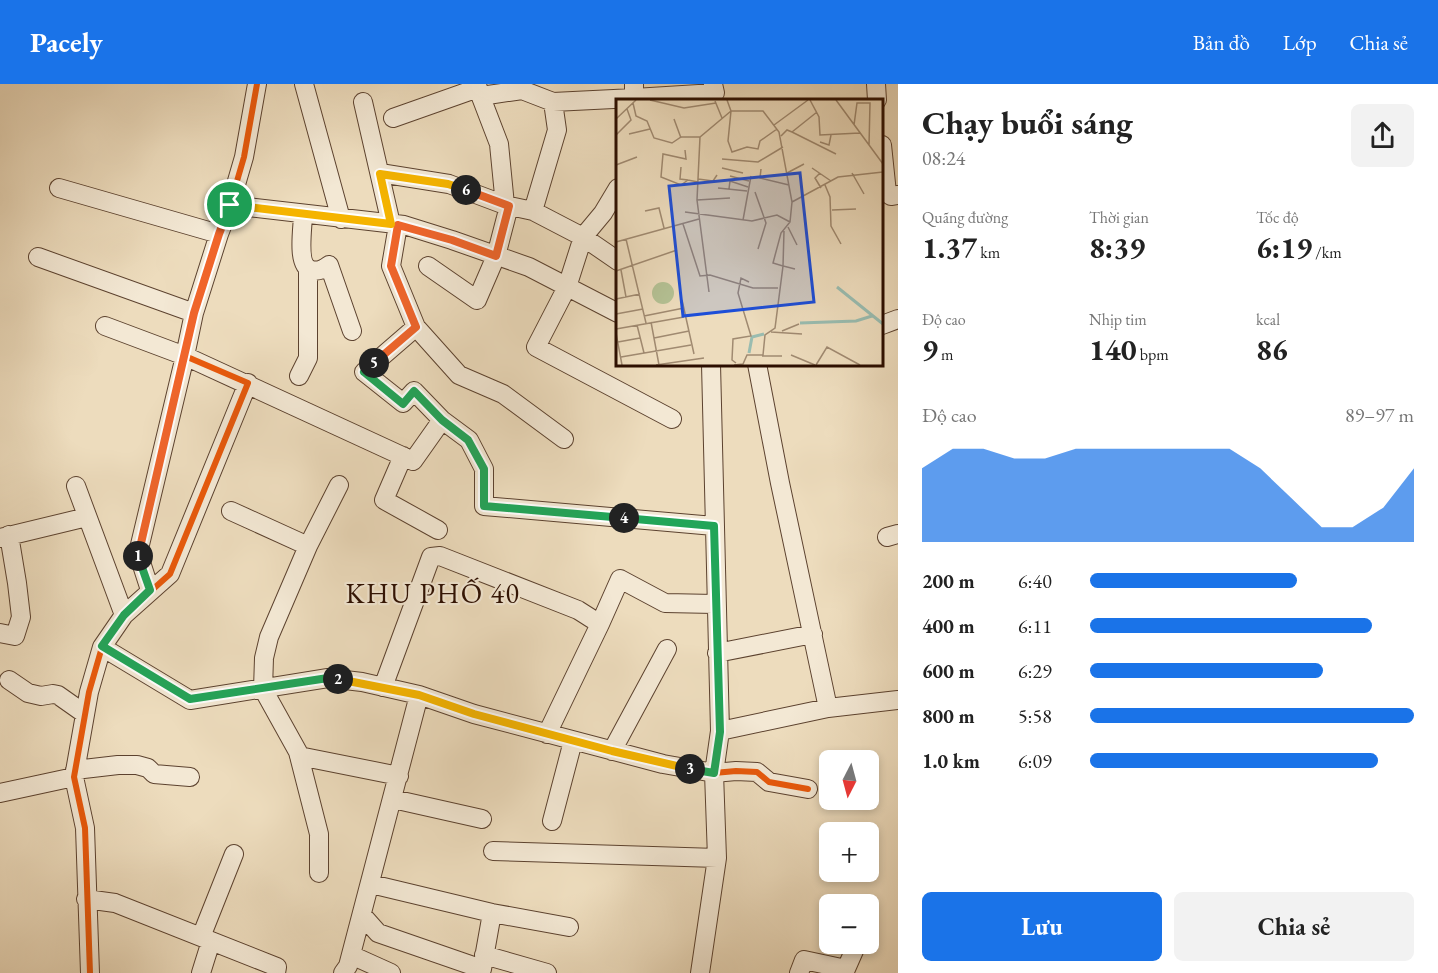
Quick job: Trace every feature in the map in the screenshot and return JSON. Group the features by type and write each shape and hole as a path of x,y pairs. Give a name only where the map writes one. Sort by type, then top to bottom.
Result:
{"street":[{"path":"150,590 138,554 194,313 230,205 243,157 257,84"},
{"path":"304,84 341,219"},
{"path":"876,84 877,99"},
{"path":"428,266 477,300 496,256 507,205 499,144 479,89"},
{"path":"393,118 479,89 522,90 553,102 634,91 714,92"},
{"path":"363,102 395,225 391,266 416,327 459,375 503,394 564,439"},
{"path":"532,211 557,130 553,102"},
{"path":"883,155 887,193 895,195"},
{"path":"380,174 448,184 507,205 532,211 583,237 616,260"},
{"path":"59,189 219,234"},
{"path":"616,195 610,217 583,237 567,287 536,347 672,419"},
{"path":"230,205 395,225 452,240 529,267 616,312"},
{"path":"303,214 303,263 308,268 319,270 329,265 352,331"},
{"path":"38,257 194,313"},
{"path":"299,376 308,358 308,268"},
{"path":"883,325 898,319"},
{"path":"105,326 248,383 413,460 442,420"},
{"path":"416,327 364,372 403,404 414,391 442,420 468,440 484,469 484,506 714,526"},
{"path":"700,973 717,858 714,773 720,732 715,604 711,366"},
{"path":"758,366 772,444 828,708"},
{"path":"90,973 85,828 75,774 85,714 102,646 124,615 170,574 248,383"},
{"path":"403,456 384,500 438,530"},
{"path":"319,873 319,834 299,756 263,688 264,658 268,637 308,546 339,485"},
{"path":"75,486 124,615"},
{"path":"231,511 308,546"},
{"path":"0,633 15,636 21,617 17,583 4,537 87,517"},
{"path":"383,687 431,558 440,556 578,610 600,624"},
{"path":"547,734 620,579 665,603 715,604"},
{"path":"717,653 813,634"},
{"path":"102,646 190,699 328,678 419,695 474,714 663,764 714,773 757,772 770,782 808,789"},
{"path":"612,751 667,649"},
{"path":"9,680 28,693 41,696 58,695 85,714"},
{"path":"344,973 371,884 419,695"},
{"path":"720,732 828,708 898,700"},
{"path":"552,821 573,741"},
{"path":"299,756 399,776"},
{"path":"0,793 118,765 137,765 148,768 154,774 190,777"},
{"path":"393,799 482,819"},
{"path":"493,851 717,858"},
{"path":"201,973 206,939 234,854"},
{"path":"371,884 492,913 569,927"},
{"path":"86,899 115,903 277,967 276,973"},
{"path":"362,915 378,933 482,969 492,913"},
{"path":"799,973 804,960 846,969 853,954"},
{"path":"351,955 391,973"},
{"path":"484,955 548,973"}],"cycle path":[{"path":"90,973 85,828 74,777 89,692 102,647 124,615 170,574 248,383 185,356 194,313 244,157 257,84"},
{"path":"102,647 190,700 328,678 362,682 419,695 474,714 663,764 714,773 757,772 769,782 808,789"}],"district":[{"name":"KHU PHỐ 40","path":"433,593"}],"route":[{"path":"380,174 448,184 509,206 496,256 452,240 398,225 391,266 416,327 364,372 403,404 414,391 442,420 468,440 484,469 484,506 714,526 720,732 714,773 663,764 573,741 474,714 419,695 362,682 328,678 190,699 102,646 124,615 150,590 138,554 194,313 230,205 391,224 380,174"}]}
